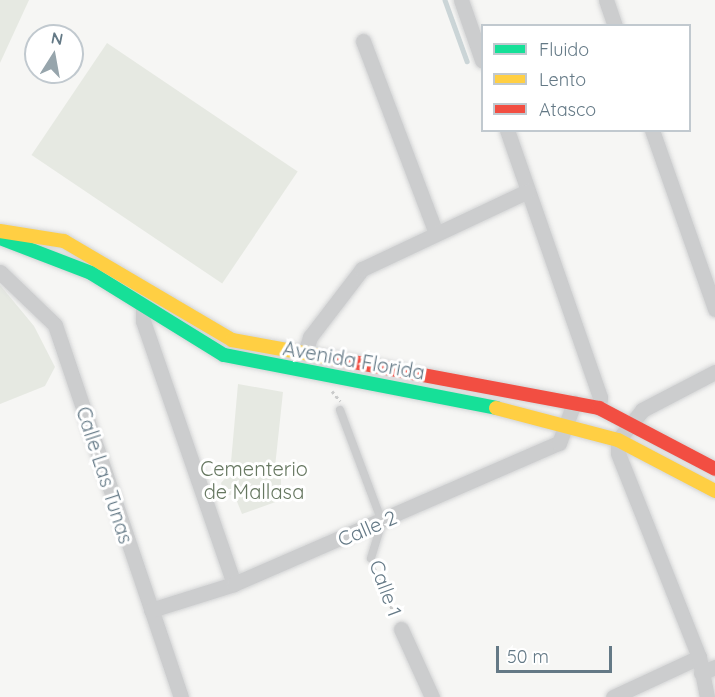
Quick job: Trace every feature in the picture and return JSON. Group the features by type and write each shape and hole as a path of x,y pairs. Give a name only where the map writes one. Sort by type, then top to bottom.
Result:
{"main road":[{"name":"Avenida Florida","path":"0,231 64,241 232,340 306,350 599,408 715,469"},
{"name":"Avenida Florida","path":"0,238 61,258 224,355 304,368 568,425 618,440 715,491"},
{"path":"143,306 153,292"},
{"path":"304,368 306,350"},
{"path":"591,433 582,416 599,408"}],"street":[{"path":"461,0 481,55"},
{"path":"606,0 614,24"},
{"path":"363,42 436,233"},
{"path":"508,132 600,397 599,408"},
{"path":"653,132 715,309"},
{"path":"306,350 353,276 436,233 528,191"},
{"name":"Calle Las Tunas","path":"0,272 55,326 181,697"},
{"path":"143,306 143,321 234,584"},
{"path":"707,697 708,670 699,657 618,453 618,440 628,422 715,372"},
{"path":"568,425 574,403"},
{"name":"Calle 2","path":"151,610 234,584 382,522 559,443 568,425"},
{"name":"Calle 1","path":"401,629 432,697"},
{"path":"613,697 699,657"}],"lane":[{"path":"340,410 382,522"},
{"name":"Calle 1","path":"370,558 382,522"}],"path":[{"name":"Calle 1","path":"370,558 401,629"}],"green space":[{"path":"0,0 29,0 0,63"},
{"path":"107,43 298,172 222,284 32,155 79,84 84,84 84,77"},
{"path":"0,285 34,326 55,367 45,386 0,404"},
{"name":"Cementerio de Mallasa","path":"238,384 283,392 275,467 281,465 281,500 242,514 234,494 225,496 221,483 230,473"}],"waterway":[{"path":"445,0 467,61"}],"traffic: fast":[{"path":"0,238 91,273 224,355 496,408"}],"traffic: slow":[{"path":"0,231 64,241 232,340 337,359"},
{"path":"496,408 618,440 715,491"}],"traffic: jam":[{"path":"337,359 599,408 715,469"}]}
